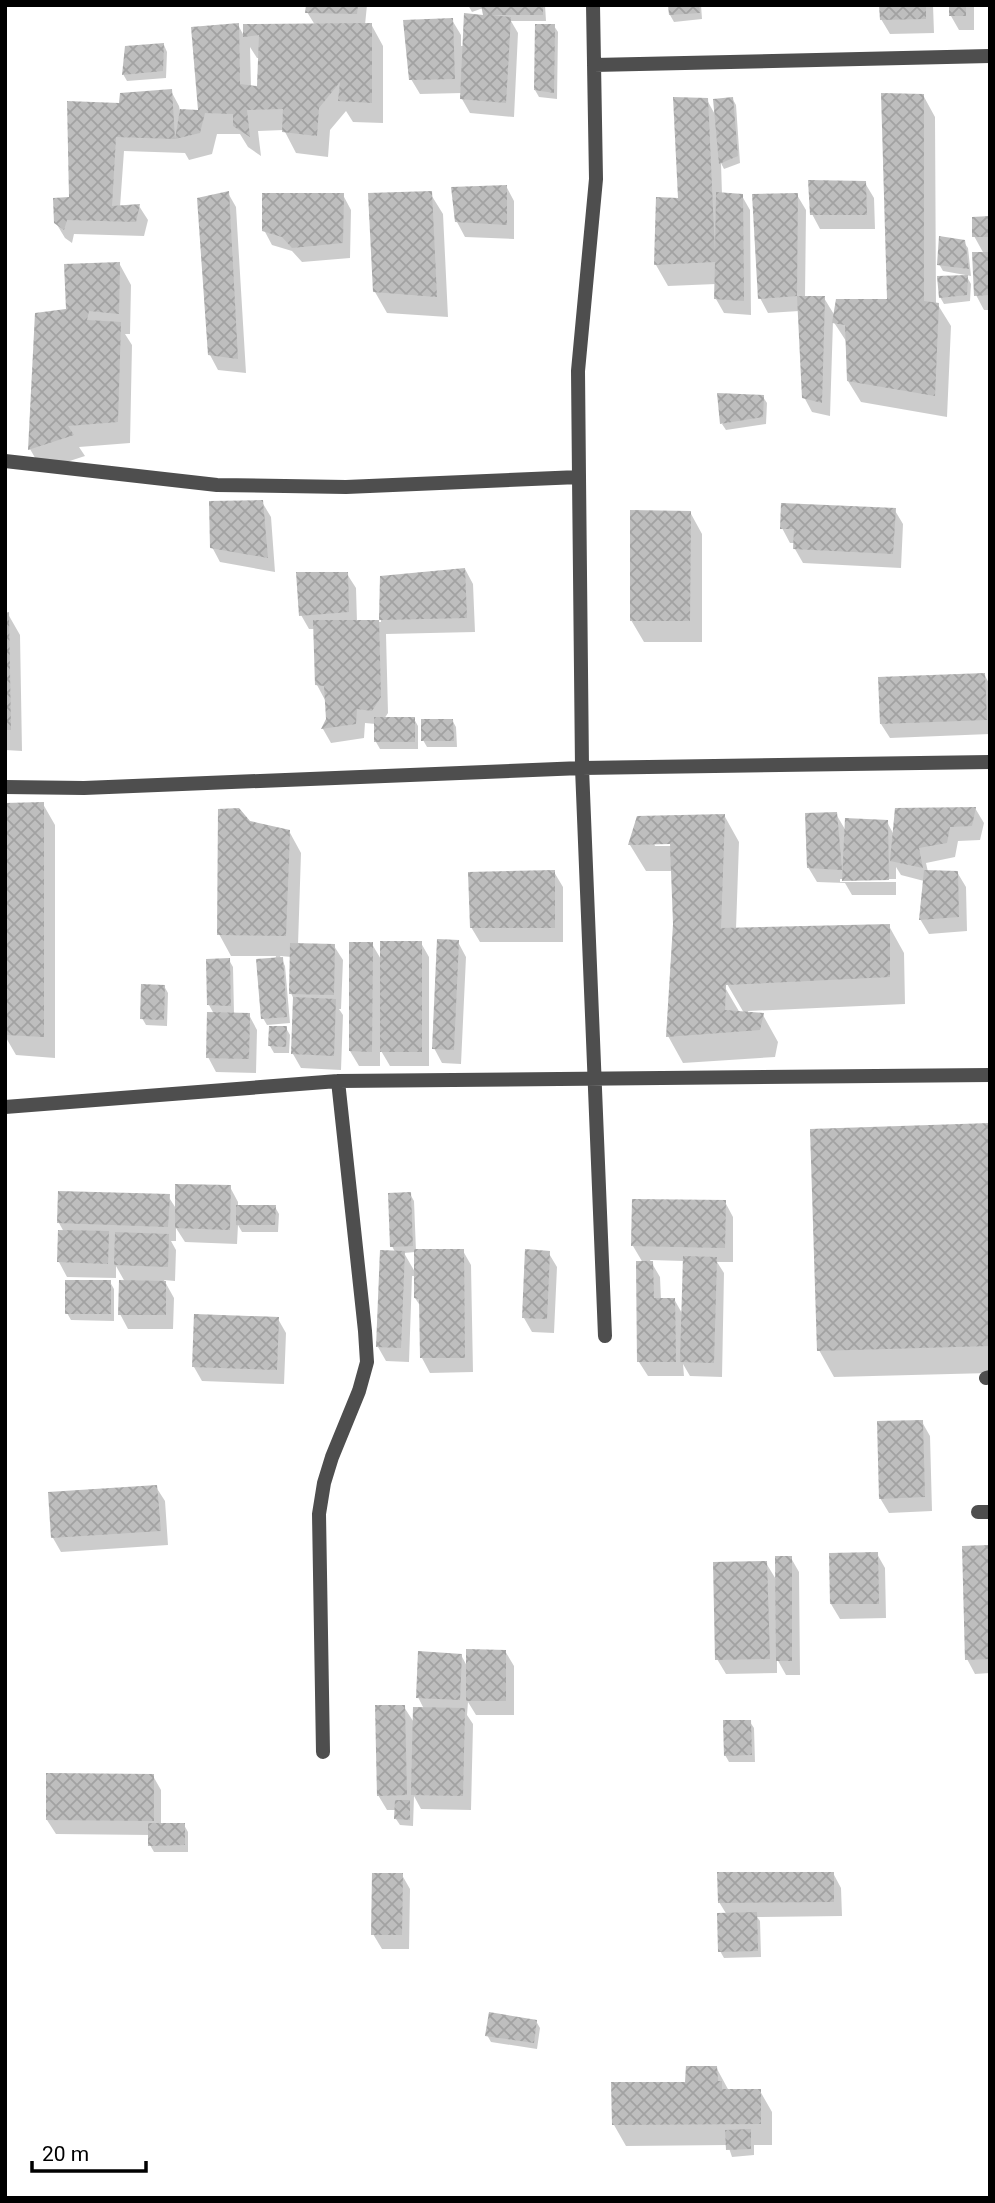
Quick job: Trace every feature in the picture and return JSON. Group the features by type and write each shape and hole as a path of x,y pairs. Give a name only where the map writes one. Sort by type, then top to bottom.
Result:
{"street":[{"path":"593,5 596,179 578,371 579,477 582,768 606,1336"},
{"path":"594,65 990,56"},
{"path":"5,461 217,485 346,487 579,477"},
{"path":"5,787 84,788 582,768 990,762"},
{"path":"5,1107 338,1081 990,1075"},
{"path":"323,1752 319,1514 332,1457 359,1391 367,1362 338,1081"}],"building":[{"path":"306,5 358,5 357,14 305,13"},
{"path":"481,5 543,5 543,15 490,15 511,17 506,103 460,99 464,13 483,15"},
{"path":"668,5 699,5 700,13 669,15"},
{"path":"879,5 926,5 926,19 880,20"},
{"path":"949,5 966,5 966,16 949,16"},
{"path":"453,18 455,79 409,80 403,20"},
{"path":"239,23 240,84 257,86 259,35 243,37 243,24 372,23 372,103 338,101 340,82 319,108 317,136 282,132 283,109 247,110 250,137 233,126 233,114 205,113 200,133 175,139 180,109 198,110 191,27"},
{"path":"535,24 555,24 554,93 534,90"},
{"path":"164,43 163,71 122,75 125,46"},
{"path":"172,89 175,139 116,137 112,206 140,204 136,222 67,220 64,230 54,223 53,198 69,197 67,101 119,103 120,93"},
{"path":"881,93 924,94 924,301 939,303 935,396 847,381 845,325 832,323 836,299 887,299"},
{"path":"673,97 708,98 715,253 716,192 743,194 744,301 714,299 715,262 654,265 656,197 678,198"},
{"path":"733,97 738,156 719,164 713,99"},
{"path":"808,180 866,181 867,215 810,215"},
{"path":"507,185 507,225 455,222 451,187"},
{"path":"229,191 238,359 208,355 197,198"},
{"path":"432,191 437,297 373,292 368,193"},
{"path":"262,193 344,193 343,243 292,248 282,237 262,231"},
{"path":"798,193 797,296 758,299 752,194"},
{"path":"990,216 990,237 972,237 972,217"},
{"path":"939,236 965,240 969,269 937,265"},
{"path":"972,252 990,252 990,295 974,296"},
{"path":"120,262 119,314 89,311 87,320 121,322 118,422 68,426 74,435 28,450 35,313 66,309 64,264"},
{"path":"968,275 967,295 939,298 937,276"},
{"path":"797,296 825,296 822,403 802,398"},
{"path":"717,393 764,395 763,417 720,424"},
{"path":"263,500 268,558 210,548 209,501"},
{"path":"781,503 896,508 893,554 793,549 794,529 780,529"},
{"path":"630,510 691,511 690,621 630,621"},
{"path":"465,568 467,618 379,620 380,576"},
{"path":"296,572 348,572 349,612 299,616"},
{"path":"9,612 11,730 5,730 5,613"},
{"path":"313,620 379,620 381,697 372,711 357,709 356,724 321,729 326,719 324,686 315,685"},
{"path":"985,673 987,720 880,724 878,677"},
{"path":"374,717 415,717 415,742 374,742"},
{"path":"421,719 453,719 454,741 421,741"},
{"path":"44,802 44,1037 5,1035 5,803"},
{"path":"976,807 972,826 950,827 947,843 919,848 923,868 890,861 895,808"},
{"path":"239,808 250,821 290,830 286,936 217,935 218,809"},
{"path":"837,812 842,870 807,868 805,813"},
{"path":"725,814 721,928 890,924 890,977 726,985 725,1010 764,1013 760,1030 666,1037 673,924 670,844 628,845 637,816"},
{"path":"845,818 888,820 889,880 842,881"},
{"path":"555,870 555,928 470,928 468,872"},
{"path":"924,870 958,871 959,917 919,920"},
{"path":"437,939 459,940 454,1050 432,1049"},
{"path":"380,941 422,941 422,1052 380,1052"},
{"path":"349,942 373,942 372,1052 349,1051"},
{"path":"290,943 335,944 334,995 289,994"},
{"path":"283,957 287,1017 261,1019 256,959"},
{"path":"230,958 231,1006 207,1005 206,959"},
{"path":"141,984 165,985 164,1020 140,1019"},
{"path":"293,997 336,999 334,1056 291,1054"},
{"path":"207,1012 250,1013 249,1059 206,1058"},
{"path":"269,1026 287,1026 286,1047 268,1046"},
{"path":"990,1123 990,1346 817,1351 810,1129"},
{"path":"175,1184 231,1185 230,1230 175,1228"},
{"path":"58,1191 170,1194 168,1227 57,1223"},
{"path":"411,1192 413,1246 390,1247 388,1193"},
{"path":"632,1199 726,1200 725,1248 631,1246"},
{"path":"236,1205 276,1205 275,1225 236,1225"},
{"path":"58,1230 109,1231 108,1264 57,1262"},
{"path":"115,1232 169,1234 168,1267 114,1265"},
{"path":"414,1249 464,1249 465,1358 420,1358 419,1299 414,1298"},
{"path":"525,1249 550,1251 547,1319 522,1318"},
{"path":"380,1250 405,1251 401,1348 376,1347"},
{"path":"683,1256 717,1257 714,1363 680,1362"},
{"path":"636,1261 653,1261 654,1298 675,1298 676,1362 637,1362"},
{"path":"65,1280 111,1280 111,1314 65,1314"},
{"path":"119,1280 166,1281 166,1315 118,1315"},
{"path":"194,1314 279,1317 277,1370 192,1367"},
{"path":"923,1420 925,1497 879,1499 877,1421"},
{"path":"157,1485 161,1531 51,1538 48,1492"},
{"path":"990,1545 990,1659 965,1660 962,1546"},
{"path":"878,1552 879,1604 830,1604 829,1553"},
{"path":"775,1556 792,1556 792,1661 776,1661"},
{"path":"767,1561 770,1659 715,1660 713,1562"},
{"path":"466,1649 506,1650 506,1701 466,1701"},
{"path":"418,1651 462,1654 460,1700 416,1698"},
{"path":"375,1705 405,1705 407,1795 377,1796"},
{"path":"413,1707 465,1708 463,1796 411,1795"},
{"path":"723,1720 751,1720 752,1755 724,1756"},
{"path":"46,1773 154,1774 154,1821 46,1820"},
{"path":"395,1800 410,1800 410,1820 394,1819"},
{"path":"148,1823 185,1823 185,1845 148,1846"},
{"path":"717,1872 834,1872 834,1902 718,1903"},
{"path":"372,1873 403,1873 402,1935 371,1935"},
{"path":"757,1912 758,1951 718,1952 717,1913"},
{"path":"489,2012 537,2020 534,2043 485,2036"},
{"path":"686,2066 717,2066 718,2081 722,2081 722,2089 761,2089 761,2124 612,2125 611,2082 685,2082"},
{"path":"751,2129 751,2149 726,2150 725,2130"}]}
